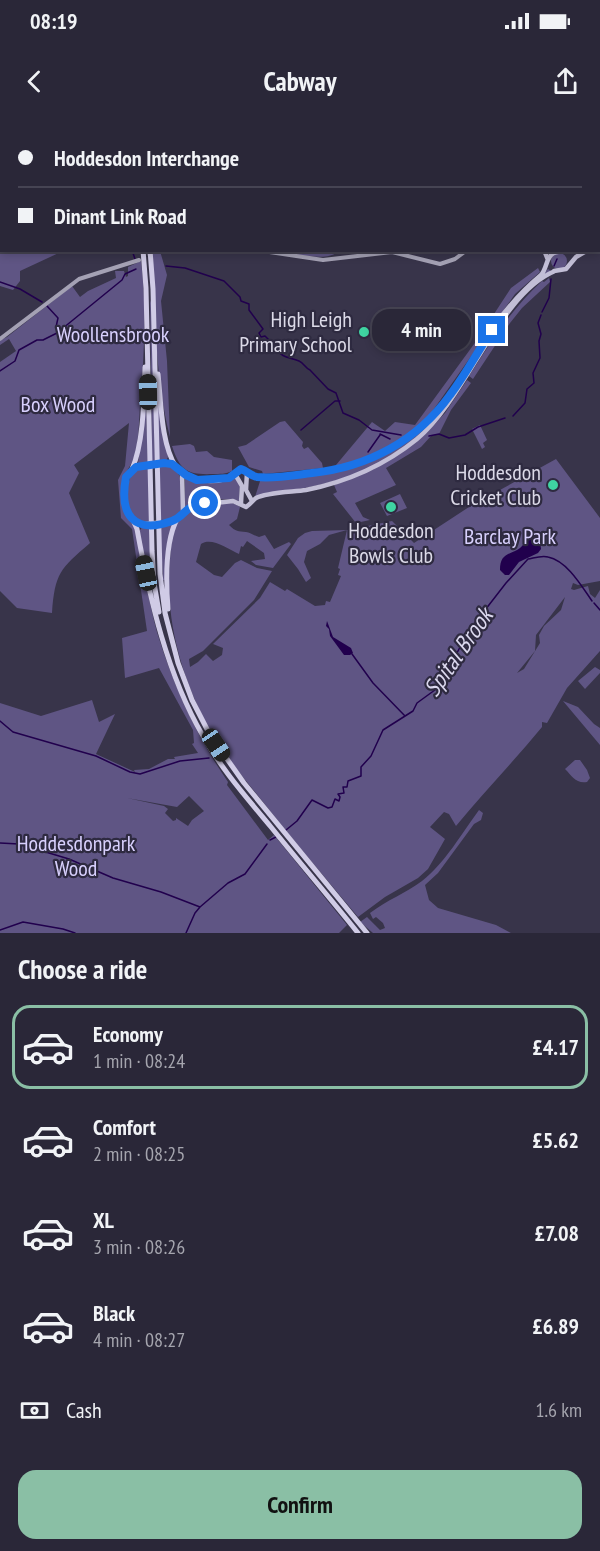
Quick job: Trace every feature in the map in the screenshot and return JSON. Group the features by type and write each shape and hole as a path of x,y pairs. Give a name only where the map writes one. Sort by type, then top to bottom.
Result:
{"highway":[{"path":"143,252 147,316 153,565 155,594 164,641"},
{"path":"150,252 160,574 168,629 178,663 198,712 224,757 367,933"},
{"path":"132,469 137,452 143,405 147,316"},
{"path":"154,334 165,428 170,453 176,467"},
{"path":"177,519 172,530 166,586 178,663"},
{"path":"133,520 151,594 180,691 203,737 218,761 358,933"}],"main road":[{"path":"269,252 323,260 392,252 439,264 452,261 464,252"},
{"path":"545,252 548,262 555,271"},
{"path":"569,252 551,252 544,272 520,294 501,317 444,404 402,442 366,460 328,471 260,477 241,469 229,478 201,480 190,478 176,467 164,463 144,465 132,469 126,477 127,514 133,520 143,524 177,519 197,504 228,501 241,503 246,507 259,497 305,490 342,480 378,465 405,448 430,427 513,307 540,280 555,271 566,269 570,262 585,252"},
{"path":"565,253 570,262"},
{"path":"0,339 47,301 79,279 139,260"},
{"path":"181,472 183,478 182,513"},
{"path":"247,472 244,483 252,501"},
{"path":"235,474 241,484 241,503"}],"green space":[{"path":"0,252 61,252 20,271 20,281 13,290 0,286"},
{"path":"160,252 167,275 161,301 167,361 170,437 161,392 156,346 152,254"},
{"path":"280,252 337,252 333,255 318,257"},
{"path":"556,253 562,253 567,261 565,267 556,269 551,264 551,258"},
{"path":"141,261 144,333 138,440 135,456 123,480 123,499 124,508 135,528 157,632 170,671 187,710 228,782 227,785 268,840 274,835 347,925 339,933 0,933 0,703 41,716 92,700 99,722 115,714 96,754 135,772 134,770 149,769 168,759 175,759 174,757 198,753 192,744 194,743 193,730 159,668 125,678 122,638 147,631 132,529 121,518 118,480 125,466 129,423 74,465 79,473 69,493 90,543 72,559 57,580 52,613 17,608 0,591 0,362 16,351 9,339 0,345 0,340 7,337 72,286 80,297 116,278 115,271 124,271 126,277 128,276 128,267","holes":["189,796 204,811 188,826 176,818 173,821 165,813 168,809 164,806 127,798 177,807"]},
{"path":"538,268 540,272 515,294 429,416 407,436 383,451 336,467 372,422 385,431 395,422 415,425 477,340 511,288"},
{"path":"548,269 551,271 537,280 513,305 446,404 433,421 409,444 386,460 347,477 319,485 255,497 261,478 315,473 364,462 409,439 429,422 448,400 504,315 523,293"},
{"path":"549,278 550,282 522,308 510,323 473,379 469,376 511,314 542,281"},
{"path":"150,300 152,306 155,462 152,463"},
{"path":"467,380 471,383 451,410 439,434 431,436 421,447 386,468 396,485 355,503 363,517 370,520 356,523 333,494 337,492 334,485 374,469 433,426 445,413"},
{"path":"157,402 169,455 166,461 159,462"},
{"path":"144,407 146,407 148,463 138,463"},
{"path":"285,421 303,442 304,449 308,447 322,463 323,468 263,474 262,471 249,467 238,447 246,445"},
{"path":"480,425 487,440 483,443 485,447 482,449 472,429"},
{"path":"190,444 194,446 196,452 207,451 214,457 232,460 232,471 223,474 197,474 186,470 178,461 172,446"},
{"name":"Barclay Park","path":"556,459 600,518 600,581 578,585 573,583 571,589 588,586 590,594 595,598 600,590 600,651 567,688 547,723 542,722 542,727 456,826 449,814 444,812 430,827 445,839 428,869 358,917 236,769 210,730 195,700 181,662 170,601 171,551 175,526 184,514 210,504 227,502 240,507 237,519 229,525 235,530 259,537 265,535 274,549 289,542 291,544 273,568 256,565 251,561 265,559 264,553 247,541 243,547 241,546 239,554 215,543 201,544 196,562 214,575 222,577 241,560 257,568 272,571 254,600 203,651 189,659 190,667 206,654 213,661 222,655 223,648 213,644 260,598 270,582 285,591 287,589 315,606 325,605 326,601 330,602 341,576 338,575 340,569 338,568 347,530 392,521 414,543 469,507","holes":["565,597 561,610 544,626 539,635 540,643 524,669 517,673 535,651 536,635"]},
{"path":"159,466 172,467 180,476 182,509 173,519 160,520"},
{"path":"148,467 150,521 141,521 134,517 127,503 128,486 134,470"},
{"path":"185,476 201,482 234,477 240,484 239,501 212,500 185,509"},
{"path":"400,494 407,508 387,516 380,503"},
{"path":"172,524 165,580 163,580 160,526"},
{"path":"142,527 149,527 151,572 147,573 139,532"},
{"path":"347,530 329,535 320,544 307,551 304,562 311,578 306,582 287,555 298,538 312,531"},
{"path":"595,667 600,670 600,673 585,689 578,681"},
{"path":"563,701 578,707 600,728 600,745"},
{"path":"575,760 580,760 587,770 590,778 587,782 577,781 565,769"},
{"path":"479,810 483,813 481,820 474,824 438,873 425,885 429,900 438,908 496,925 511,933 373,933 360,922 367,917 380,930 385,928 376,917 373,919 370,913 430,874 446,857"}],"shaded area":[{"path":"532,538 540,542 541,549 538,553 519,562 509,575 505,575 500,570 502,559"},
{"path":"327,621 333,637 351,648 353,653 344,655 330,636 326,626"}],"waterway":[{"path":"133,252 135,259"},
{"path":"554,266 557,259"},
{"path":"166,266 185,268 224,281 240,297 241,301 249,304 249,310 263,329 259,333 261,337 265,336 269,340 271,352 275,349 283,356 302,363 328,389 336,393 343,413 359,420 372,430 401,435"},
{"path":"0,371 15,361 19,350 57,333 122,280 125,274 136,269"},
{"path":"542,312 549,298 551,279"},
{"path":"0,282 20,289 42,302"},
{"path":"47,306 58,318 56,327 59,332"},
{"path":"513,416 525,403 527,389 534,383 533,373 540,358 541,334 538,323 541,315"},
{"path":"301,430 335,401 340,401"},
{"path":"429,436 439,434 449,438 465,435 478,427 505,418"},
{"path":"380,434 390,439"},
{"path":"368,452 380,435"},
{"name":"Spital Brook","path":"286,830 297,821 312,800 328,808 332,807 335,799 339,801 338,794 344,793 343,787 347,787 348,781 361,776 361,767 371,756 383,730 413,711 417,703 439,687 468,632 528,559 541,556 555,559 573,574 592,601"},
{"name":"Spital Brook","path":"594,603 600,610"},
{"path":"352,654 373,683 405,716"},
{"path":"0,721 13,732 96,756 130,772 140,774 180,761 209,758"},
{"name":"Spital Brook","path":"270,840 276,837"},
{"path":"0,843 19,844 69,859 113,878 161,892 200,907"},
{"name":"Spital Brook","path":"186,933 200,907 228,883 245,874 267,844"},
{"path":"0,930 23,922 75,933"}],"tunnel":[{"path":"142,258 152,252"}],"place":[{"name":"High Leigh Primary School","path":"364,332"},
{"name":"Hoddesdon Cricket Club","path":"553,485"},
{"name":"Hoddesdon Bowls Club","path":"391,507"}],"route":[{"path":"205,503 190,507 172,521 155,524 136,523 129,517 125,508 126,477 136,467 164,463 172,464 190,478 201,480 229,478 241,469 255,477 318,472 366,460 402,442 432,417 444,404 492,330"}],"park label":[{"name":"Woollensbrook","path":"113,334"},
{"name":"Box Wood","path":"58,404"},
{"name":"Hoddesdonpark Wood","path":"76,856"}]}
